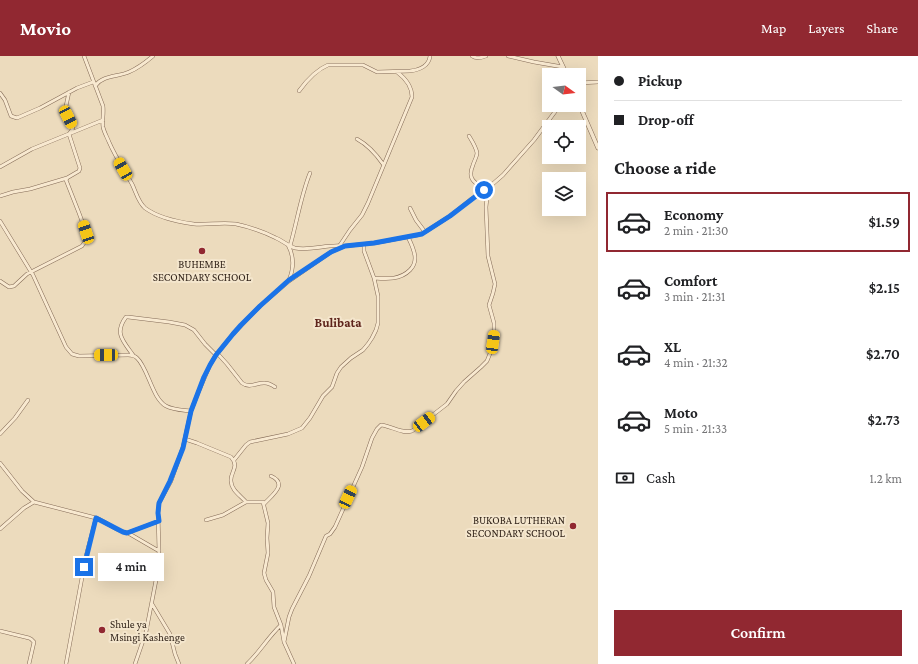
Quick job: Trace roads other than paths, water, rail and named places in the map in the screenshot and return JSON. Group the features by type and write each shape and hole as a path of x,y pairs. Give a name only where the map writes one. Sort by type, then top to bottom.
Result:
{"street":[{"path":"84,56 102,106 104,130 114,153 141,203 146,208 169,218 191,223 240,225 271,236 289,246 296,248 333,245 364,245 418,235 426,232 488,188 503,175 534,140 555,112"},
{"path":"95,86 105,78 128,72 154,56"},
{"path":"299,91 312,76 328,65 358,64 366,66 377,72 415,71 426,65 430,59 430,56"},
{"path":"472,56 480,58 486,56"},
{"path":"508,56 534,62 563,66"},
{"path":"558,56 563,66"},
{"path":"340,245 362,215 412,96 412,91 409,84 397,72"},
{"path":"0,93 5,100 11,116 15,118 40,108 69,92 93,82"},
{"path":"586,83 598,82"},
{"path":"69,92 66,106 68,117 73,127 69,134"},
{"path":"582,112 598,148"},
{"path":"0,167 32,149 103,120"},
{"path":"0,196 67,178 79,171 80,168 69,134"},
{"path":"469,136 474,143 477,153 470,171 470,176 472,180 484,190"},
{"path":"357,138 377,155 383,164"},
{"path":"289,280 293,265 292,254 289,246 310,173"},
{"path":"0,281 9,287 12,287 27,274 82,246 85,243 86,232 66,181 67,178"},
{"path":"284,642 292,609 309,576 326,536 332,532 362,467 372,438 377,429 381,425 407,432 412,431 447,404 464,382 487,361 493,342 494,323 489,305 493,294 494,284 488,256 486,207 488,188"},
{"path":"410,208 416,220 426,232"},
{"path":"0,222 32,272 66,347 72,354 79,356 133,355"},
{"path":"374,278 385,279 400,277 412,268 414,263 414,253 408,237"},
{"path":"234,460 250,442 288,434 302,428 310,418 323,396 332,387 341,367 350,358 363,350 368,344 376,330 378,323 378,296 374,278 365,254 364,245"},
{"path":"135,664 146,632 157,574 159,551 159,503 175,470 183,448 191,411 210,365 216,354 241,325 289,280 331,252 345,246"},
{"path":"191,411 168,407 162,403 138,358 133,355 120,338 119,333 121,324 126,317 185,325 194,330 205,344 227,364 242,383 250,386 267,383 275,387"},
{"path":"0,434 20,412 28,400"},
{"path":"185,439 220,452 234,460 235,468 231,482 235,491 246,502"},
{"path":"0,463 22,491 34,502 96,518 159,551"},
{"path":"264,504 273,496 279,486 278,480 271,476"},
{"path":"0,529 24,508 34,502"},
{"path":"206,520 223,515 246,502 262,502 264,504"},
{"path":"264,504 268,524 268,553 264,573 273,592 274,607 281,625 284,642 294,664"},
{"path":"66,664 86,556 96,518"},
{"path":"127,533 159,521"},
{"path":"152,604 170,634 179,664"},
{"path":"247,664 281,625"},
{"path":"0,631 33,640 34,642 29,664"}],"place":[{"name":"BUHEMBE SECONDARY SCHOOL","path":"202,251"},
{"name":"BUKOBA LUTHERAN SECONDARY SCHOOL","path":"573,526"},
{"name":"Shule ya Msingi Kashenge","path":"102,630"}],"district":[{"name":"Bulibata","path":"338,322"}]}
